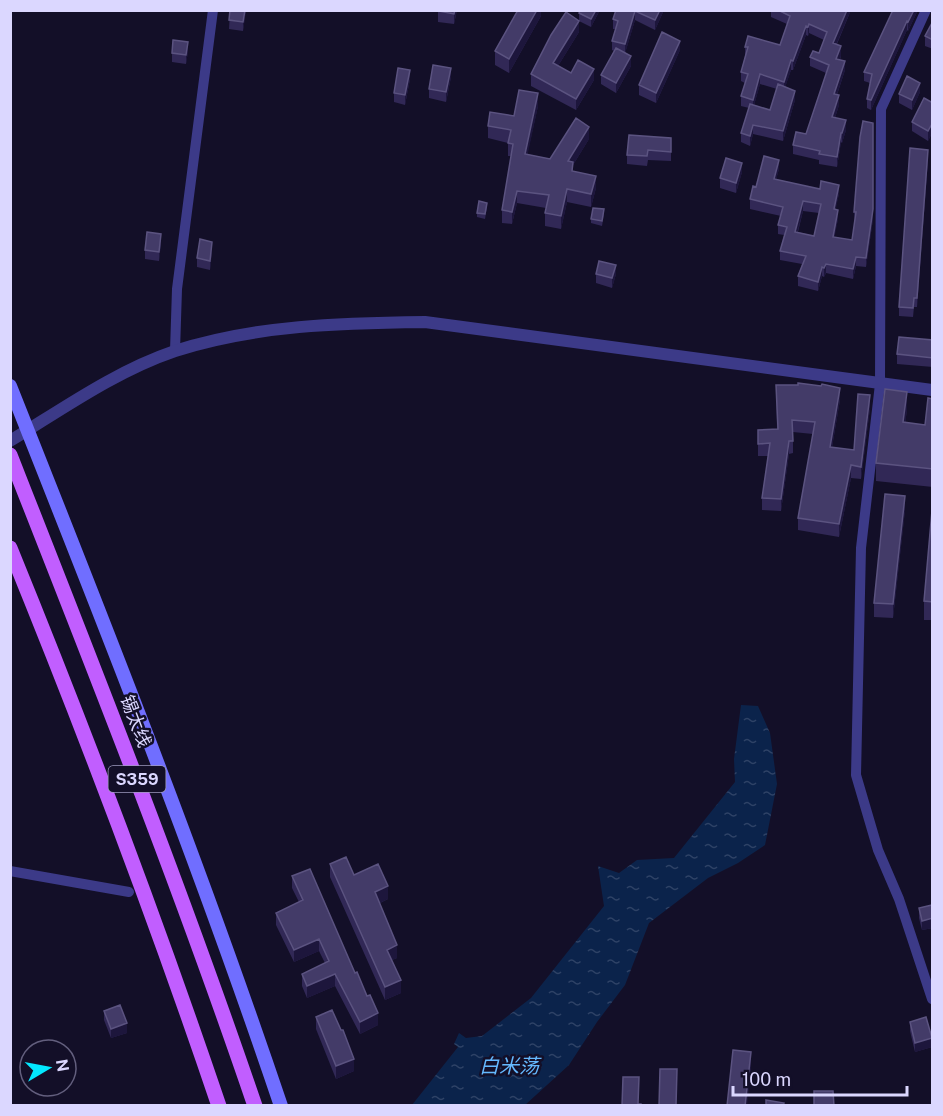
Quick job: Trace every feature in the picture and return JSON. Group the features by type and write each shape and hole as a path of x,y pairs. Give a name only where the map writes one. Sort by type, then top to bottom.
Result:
{"main road":[{"path":"10,386 142,721 251,1017 281,1106"},
{"name":"锡太线","path":"10,455 119,730 255,1106"},
{"name":"S359","path":"10,548 85,733 219,1106"}],"street":[{"path":"176,351 177,289 213,10"},
{"path":"926,10 881,109 880,384 861,548 856,775 878,850 899,900 933,999"},
{"path":"10,441 72,402 118,377 176,351 230,337 289,327 356,323 425,322 933,390"},
{"path":"10,871 129,892"}],"water":[{"name":"白米荡","path":"741,705 758,706 770,733 777,784 765,845 738,863 708,878 649,923 625,985 569,1065 525,1105 412,1105 458,1047 454,1044 459,1033 466,1038 482,1036 531,998 604,906 598,866 619,873 637,860 674,858 735,782 734,759"}],"building":[{"path":"230,10 245,10 243,22 229,20"},
{"path":"438,10 455,10 454,14"},
{"path":"518,10 537,10 509,59 495,51"},
{"path":"580,10 596,10 591,19 579,13"},
{"path":"616,10 660,10 655,20 635,11 625,44 612,41 618,21 613,19"},
{"path":"778,10 847,10 833,43 841,46 836,59 845,61 834,94 839,95 832,117 846,120 837,157 819,154 820,151 793,145 796,132 806,134 829,65 810,57 813,51 819,53 827,32 809,24 808,27 806,26 784,82 760,74 753,100 741,96 748,74 741,72 748,47 745,47 748,36 780,45 790,16"},
{"path":"893,10 914,10 871,100 867,99 872,74 864,72"},
{"path":"566,12 579,21 553,63 571,73 578,60 594,69 576,99 531,74"},
{"path":"933,21 933,40 925,36"},
{"path":"662,32 680,41 656,93 639,85"},
{"path":"173,40 188,42 186,55 172,53"},
{"path":"616,48 631,56 616,83 601,75"},
{"path":"433,65 451,68 446,92 429,89"},
{"path":"398,68 410,70 405,95 394,93"},
{"path":"907,76 920,83 912,100 899,94"},
{"path":"778,84 795,91 783,131 753,125 750,136 741,133 750,104 770,110"},
{"path":"519,90 538,93 525,154 550,159 576,118 589,127 568,161 573,162 572,171 596,176 591,194 567,189 561,216 545,213 549,195 517,191 512,212 502,210 513,144 508,143 511,130 488,126 490,112 514,116"},
{"path":"924,98 933,103 933,122 928,131 912,122"},
{"path":"863,121 873,123 873,209 866,258 856,257 853,269 826,264 824,268 822,267 818,282 798,276 806,256 780,251 787,227 778,225 783,207 750,199 753,186 756,187 764,156 779,160 774,179 820,189 821,181 839,185 834,209 838,210 833,237 852,240 856,212 854,212","holes":["803,201 821,204 814,236 795,232"]},
{"path":"629,135 671,138 671,152 648,150 647,156 627,155"},
{"path":"910,148 928,150 917,298 914,298 913,308 899,307"},
{"path":"726,158 742,163 736,183 720,178"},
{"path":"479,201 487,203 485,214 477,213"},
{"path":"593,208 604,209 602,221 591,219"},
{"path":"147,232 161,234 159,252 145,250"},
{"path":"200,239 212,242 210,261 197,258"},
{"path":"599,261 616,265 612,278 596,274"},
{"path":"899,337 933,340 933,358 897,354"},
{"path":"798,383 821,386 822,384 840,388 830,447 854,450 858,394 870,395 861,467 851,465 839,524 798,518 815,422 792,420 793,441 789,441 781,499 762,498 770,443 758,444 758,430 778,429 776,385 798,385"},
{"path":"885,389 907,392 903,422 925,425 928,398 933,399 933,469 876,463"},
{"path":"885,494 905,496 893,604 874,603"},
{"path":"933,499 933,602 924,601"},
{"path":"346,857 354,875 378,864 388,886 375,892 397,945 387,950 401,980 385,987 330,864"},
{"path":"310,869 355,973 357,972 367,996 370,995 378,1013 360,1022 335,974 307,986 302,974 329,961 319,939 294,950 276,913 303,900 292,876"},
{"path":"932,905 933,918 922,921 919,908"},
{"path":"120,1005 127,1023 111,1029 104,1011"},
{"path":"332,1010 343,1030 354,1059 336,1066 316,1017"},
{"path":"926,1017 932,1038 915,1043 910,1022"},
{"path":"733,1050 751,1052 745,1106 727,1106"},
{"path":"660,1069 677,1069 676,1106 659,1106"},
{"path":"623,1077 639,1077 638,1104 641,1106 622,1106"},
{"path":"814,1091 833,1091 834,1106 814,1106"},
{"path":"766,1100 784,1103 783,1106 766,1106"}]}
